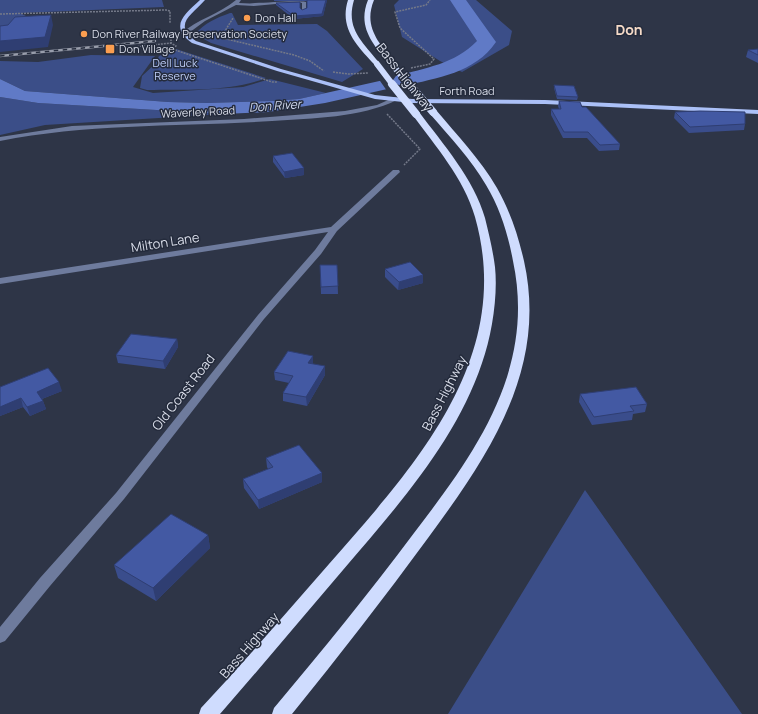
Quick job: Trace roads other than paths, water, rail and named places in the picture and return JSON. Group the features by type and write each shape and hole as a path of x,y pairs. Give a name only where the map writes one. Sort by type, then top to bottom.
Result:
{"highway":[{"name":"Bass Highway","path":"208,714 378,519 424,461 452,417 470,381 482,348 489,315 490,282 487,246 480,218 470,192 455,166 377,64 362,47 349,25 348,7 351,0"},
{"name":"Bass Highway","path":"281,714 376,598 460,482 495,424 510,384 521,340 524,305 520,270 507,219 499,200 484,174 464,148 378,46 368,27 366,14 371,0"}],"main road":[{"path":"184,34 180,28 183,21 203,0"},
{"name":"Forth Road","path":"184,34 194,42 329,85 375,97 412,101 545,102 758,112"}],"street":[{"path":"184,34 203,20 238,2 254,4 297,1 304,2 304,10"},
{"name":"Waverley Road","path":"0,139 33,132 72,128 337,114 382,107 394,102 395,99"},
{"name":"Old Coast Road","path":"0,637 45,582 120,496 261,317 318,252 334,229 396,172"},
{"name":"Milton Lane","path":"0,281 334,229"}],"water":[{"path":"433,69 449,69 441,76 414,83 325,103 268,112 224,114 38,103 0,97 0,79 25,91 168,102 207,103 273,101 299,99"}],"waterway":[{"name":"Don River","path":"403,80 438,72 459,64 478,51 487,42 473,24 458,0"}],"railway":[{"path":"0,56 155,41"}],"place":[{"name":"Don Hall","path":"247,18"},
{"name":"Don River Railway Preservation Society","path":"84,34"},
{"name":"Don Village","path":"110,49"}],"district":[{"name":"Don","path":"629,30"}],"park label":[{"name":"Dell Luck Reserve","path":"175,69"}]}
